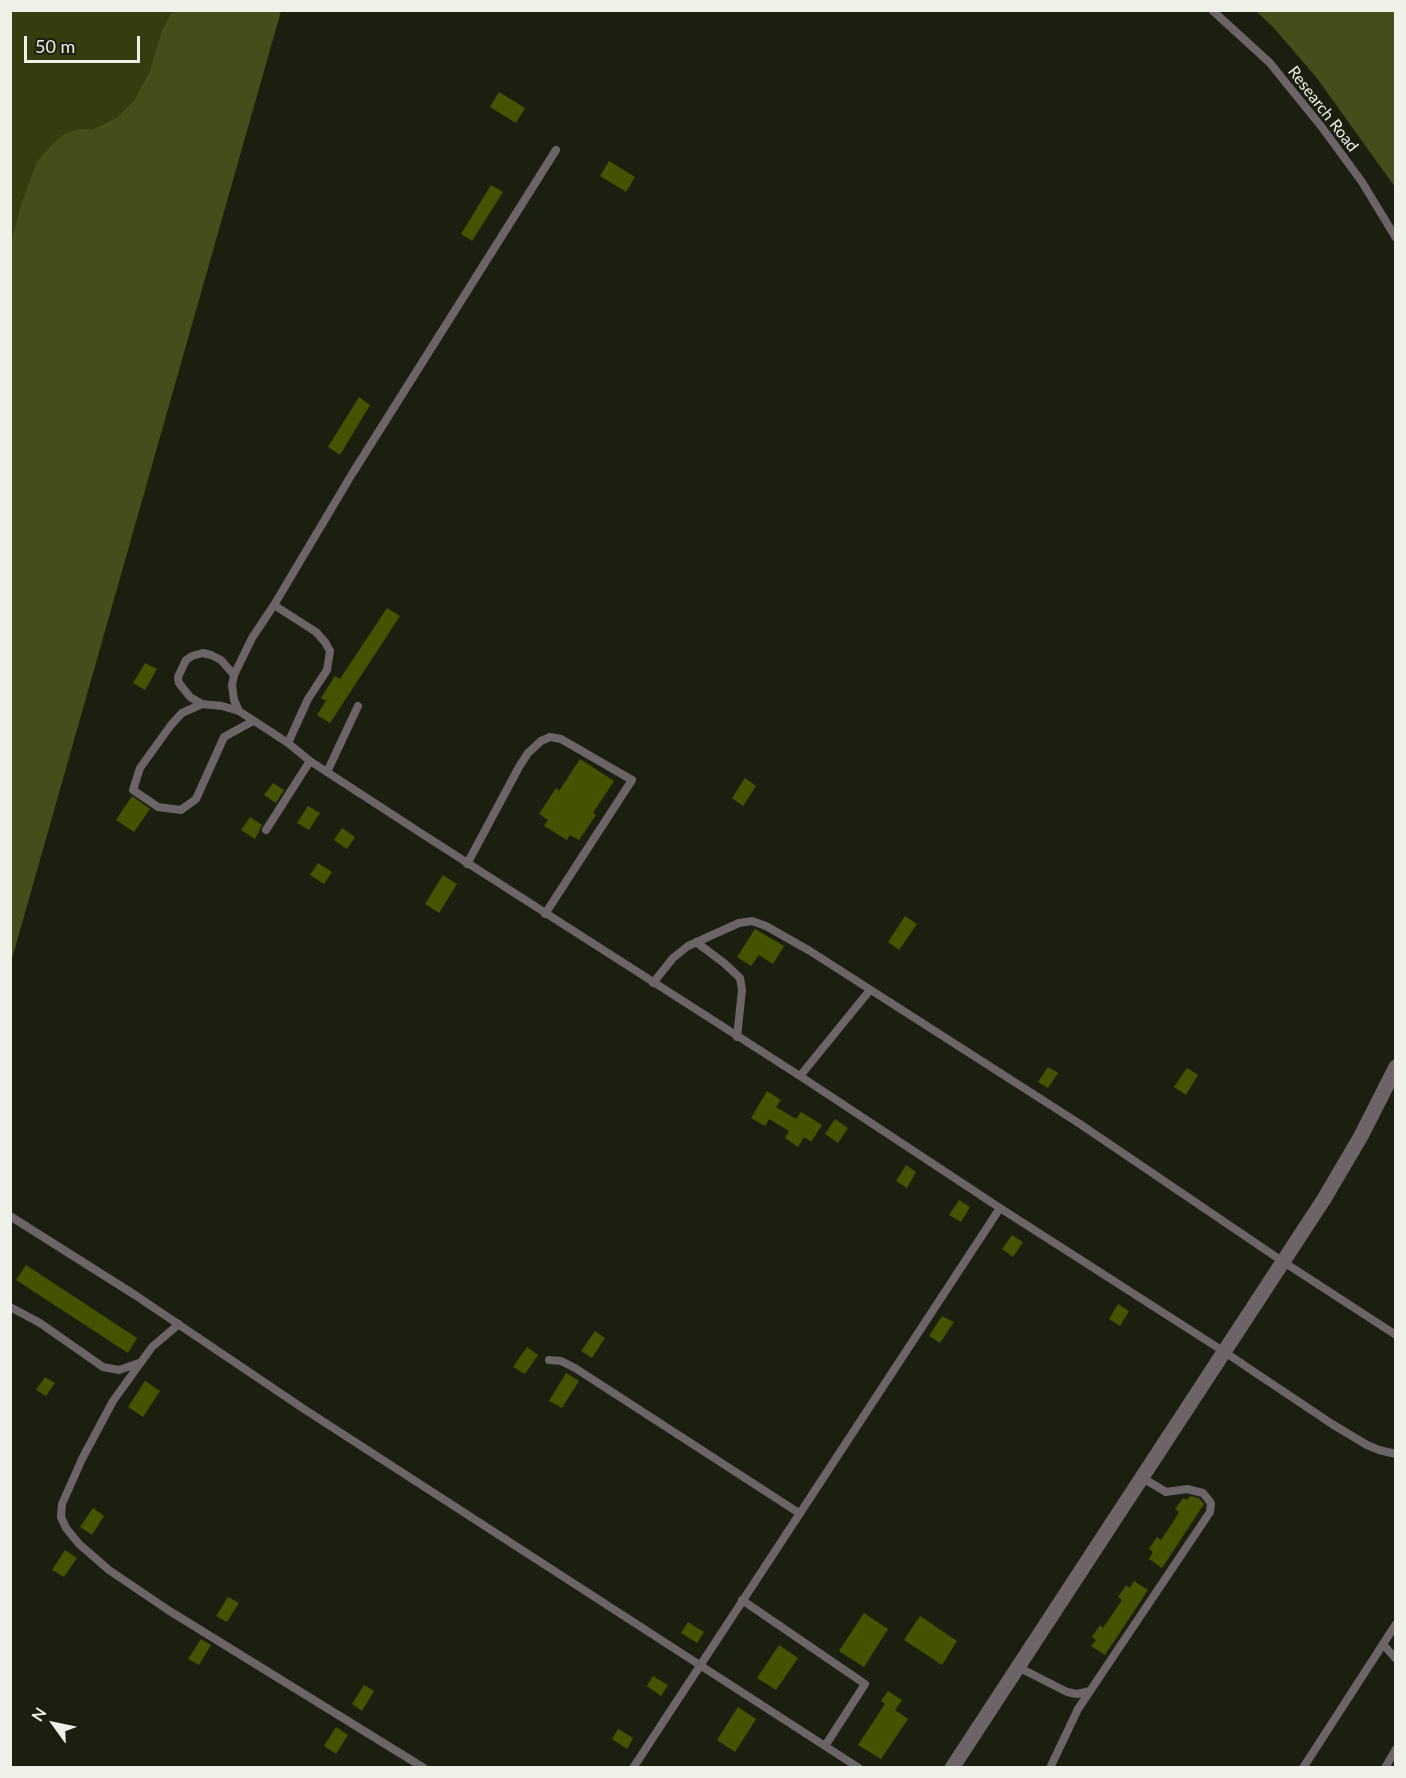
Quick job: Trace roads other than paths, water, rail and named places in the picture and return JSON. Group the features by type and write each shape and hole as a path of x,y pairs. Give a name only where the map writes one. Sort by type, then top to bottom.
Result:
{"street":[{"path":"952,1767 1344,1166 1395,1067"}],"lane":[{"name":"Research Road","path":"1212,10 1270,63 1321,126 1362,182 1395,238"},
{"path":"239,711 234,700 232,685 234,675 252,638 352,474 556,150"},
{"path":"274,605 316,632 330,651 327,670 304,708 288,743"},
{"path":"234,675 221,660 202,653 186,660 178,677 179,683 190,697 202,704 239,711 288,743 310,761 467,864 800,1076 1332,1424 1379,1450 1395,1454"},
{"path":"202,704 182,713 140,768 133,790 158,807 181,810 196,799 224,737 253,721"},
{"path":"327,772 358,706"},
{"path":"467,864 519,767 528,753 541,741 550,737 561,739 632,780 545,914"},
{"path":"266,830 310,761"},
{"path":"653,983 673,958 696,942 739,922 752,921 766,926 810,951 1080,1124 1282,1262 1395,1335"},
{"path":"696,942 740,978 742,990 737,1037"},
{"path":"800,1076 870,990"},
{"path":"633,1767 1000,1208"},
{"path":"10,1216 62,1247 304,1408 858,1767"},
{"path":"10,1307 24,1313 96,1363 111,1370 126,1369 140,1362"},
{"path":"179,1324 152,1347 113,1401 62,1504 61,1517 66,1528 79,1544 109,1570 424,1767"},
{"path":"549,1360 561,1361 575,1368 799,1513"},
{"path":"1050,1767 1070,1724 1090,1691 1210,1512 1211,1503 1203,1493 1187,1489 1166,1492 1141,1477"},
{"path":"742,1600 865,1684 825,1746"},
{"path":"1303,1767 1395,1624"},
{"path":"1383,1644 1395,1659"},
{"path":"1018,1667 1067,1692 1077,1694 1090,1691"},
{"path":"1385,1767 1395,1749"}]}
